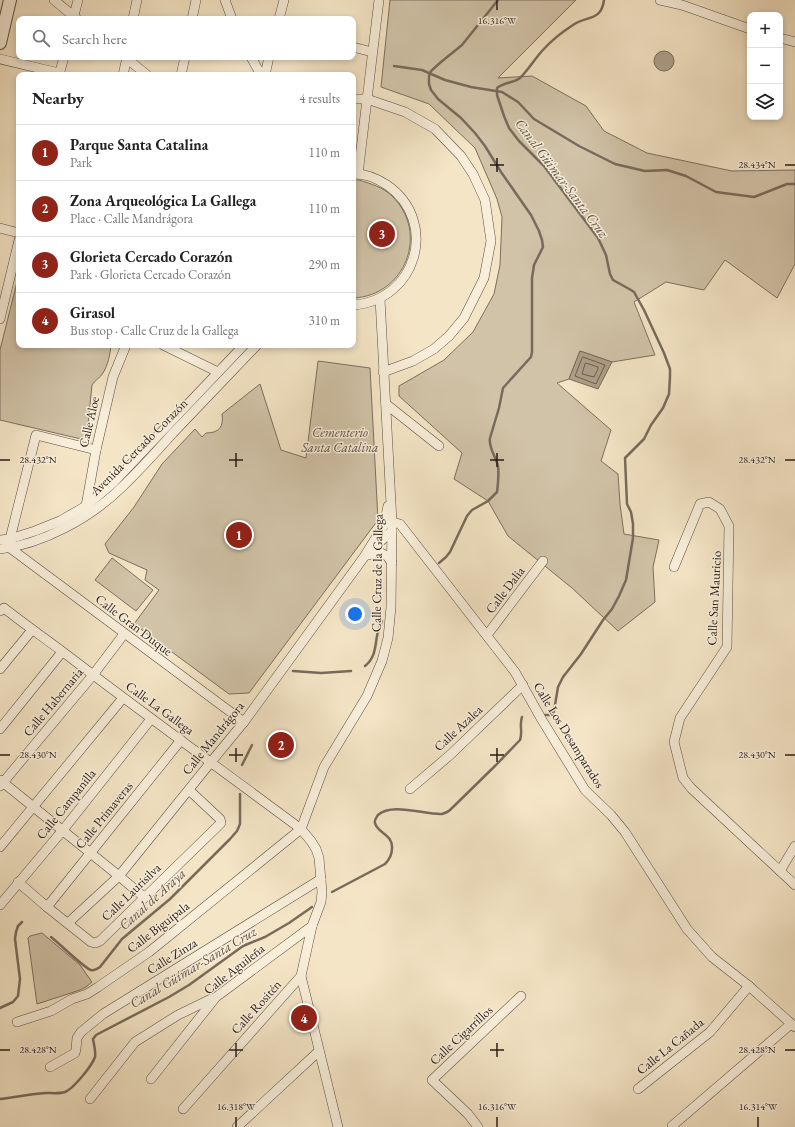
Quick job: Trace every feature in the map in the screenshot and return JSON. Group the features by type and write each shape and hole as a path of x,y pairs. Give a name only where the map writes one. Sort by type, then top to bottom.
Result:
{"street":[{"path":"0,43 10,0"},
{"path":"54,0 73,16"},
{"path":"75,16 78,0"},
{"path":"134,16 137,0"},
{"path":"192,16 196,0"},
{"path":"225,0 231,16"},
{"path":"280,16 284,0"},
{"path":"356,305 380,299 397,286 409,271 414,258 417,243 415,225 408,207 396,192 380,180 356,174 379,0"},
{"path":"660,0 682,5 747,27"},
{"path":"783,39 795,42"},
{"path":"356,48 372,52"},
{"path":"0,59 51,72"},
{"path":"60,72 63,60"},
{"path":"123,72 125,60"},
{"path":"130,60 144,72"},
{"path":"182,72 184,60"},
{"path":"253,60 259,72"},
{"path":"266,72 268,60"},
{"path":"356,99 367,99 405,112 435,130 461,156 473,174 485,200 491,241 484,278 464,318 449,336 434,348 413,361 383,372"},
{"path":"0,228 16,232"},
{"path":"0,319 16,252"},
{"name":"Calle Cruz de la Gallega","path":"301,829 324,767 367,696 382,661 388,638 391,607 392,522 380,299"},
{"name":"Calle Aloe","path":"86,506 96,450 113,377 125,348"},
{"path":"169,348 218,372"},
{"name":"Avenida Cercado Corazón","path":"7,546 35,531 60,521 86,506 114,482 241,348"},
{"name":"Avenida Cercado Corazón","path":"7,546 40,539 94,511 120,489 254,348"},
{"path":"386,404 439,446"},
{"path":"7,546 36,435 96,450"},
{"name":"Calle Mandrágora","path":"68,923 119,876 244,722 364,557 384,525 390,496"},
{"name":"Calle San Mauricio","path":"674,568 700,504 709,502 720,509 729,526 727,647 680,718 674,742 683,778 691,788 795,885"},
{"name":"Calle Los Desamparados","path":"392,522 400,524 515,672 542,720 585,790 611,815 624,832 687,929 712,957 749,986 793,1025"},
{"name":"Calle Mandrágora","path":"364,557 392,531"},
{"name":"Avenida Cercado Corazón","path":"0,540 7,546"},
{"name":"Calle Gran Duque","path":"7,546 244,722"},
{"path":"364,557 379,552 387,556 392,563"},
{"name":"Calle Dalia","path":"487,635 543,561"},
{"name":"Calle La Gallega","path":"2,609 301,829"},
{"path":"0,669 32,630"},
{"name":"Calle Habernaria","path":"1,783 93,675 124,634"},
{"path":"0,729 62,652"},
{"name":"Calle Azalea","path":"410,789 450,755 522,684"},
{"path":"0,847 123,698"},
{"name":"Calle Campanilla","path":"0,905 63,830 151,719"},
{"name":"Calle Primaveras","path":"47,907 181,740"},
{"path":"1,783 63,830 144,897"},
{"name":"Calle Laurisilva","path":"18,882 91,942 95,943 100,941 221,822 220,819 189,790"},
{"path":"301,829 311,840 316,849 322,892 321,902 312,926 301,976 338,1127"},
{"name":"Calle Biguipala","path":"17,1022 51,1011 72,999 87,994 98,987 149,952 301,829"},
{"path":"780,871 795,846"},
{"name":"Calle Zinza","path":"50,1067 75,1053 77,1038 81,1032 104,1014 321,879"},
{"name":"Calle Aguileña","path":"151,1079 216,997 312,926"},
{"name":"Calle Rositén","path":"183,1109 301,976"},
{"name":"Calle La Cañada","path":"638,1088 710,1032 749,986"},
{"name":"Calle Cigarrillos","path":"478,1127 468,1114 432,1080 522,996"},
{"path":"90,1099 134,1042 178,1015 216,997"},
{"path":"672,1126 793,1025"},
{"path":"237,1127 319,1051"}],"green space":[{"path":"390,0 576,0 498,78 532,76 586,106 604,131 647,153 732,171 795,170 795,264 777,298 725,260 704,290 666,282 634,302 655,355 612,362 580,351 569,379 557,383 611,430 601,461 618,474 624,534 659,540 653,567 655,602 618,631 572,588 508,536 488,501 454,479 462,453 399,396 399,386 444,360 473,332 494,294 500,265 502,217 497,199 475,148 429,104 381,87"},
{"path":"356,180 381,188 392,196 403,211 409,227 410,244 406,260 398,275 386,286 371,295 356,298"},
{"path":"16,286 16,348 110,348 105,370 92,385 87,434 85,437 81,439 0,420 0,350"},
{"name":"Cementerio Santa Catalina","path":"318,361 370,368 378,520 249,693 229,694 134,624 159,590 145,580 147,570 109,553 105,544 134,507 162,464 195,429 202,437 206,433 214,432 220,428 222,414 260,384 281,450 306,458"},
{"path":"112,558 153,590 136,611 95,580"},
{"path":"42,933 80,965 92,982 80,990 37,1004 28,938 30,936"}],"water":[{"path":"664,51 671,54 674,61 671,68 664,71 657,68 654,61 657,54"},
{"path":"580,351 612,362 598,389 569,379"}],"waterway":[{"name":"Canal de Araya","path":"439,563 450,552 467,516 472,510 488,501 497,492 498,466 491,448 490,438 503,388 531,357 532,352 532,278 534,265 543,247 539,231 531,215 485,146 461,118 438,99 431,90 429,84 429,76 431,71 462,45 498,0"},
{"name":"Canal Güímar-Santa Cruz","path":"542,715 552,715 558,687 563,677 612,609 626,580 633,538 633,524 631,512 627,504 625,458 644,439 651,425 663,408 669,394 670,369 644,310 634,292 613,280 610,274 606,255 598,238 544,166 519,141 509,128 497,95 497,88 520,78 542,51 556,37 578,22 597,15 600,12 604,0"},
{"path":"394,66 422,70 445,80 471,87 502,92 518,102 534,119 579,146 615,164 645,171 667,170 686,176 716,192 754,197 787,184 795,184"},
{"name":"Canal de Araya","path":"365,666 373,656 377,634 382,621"},
{"name":"Canal de Araya","path":"293,671 321,673 351,671"},
{"name":"Canal Güímar-Santa Cruz","path":"332,892 385,864 389,859 392,853 392,843 376,826 375,819 378,815 384,811 400,809 435,814 442,814 448,811 520,740 522,717"},
{"name":"Canal de Araya","path":"242,765 252,745"},
{"name":"Canal de Araya","path":"51,937 91,970 96,970 100,967 122,939 170,899 237,831 240,824 240,794"},
{"name":"Canal Güímar-Santa Cruz","path":"0,1099 40,1093 65,1092 73,1087 93,1061 95,1057 93,1039 96,1035 169,997 189,985 243,946 265,937 312,907"},
{"name":"Canal de Araya","path":"0,1008 13,1002 18,996 20,979 15,939 18,926 22,922"}],"place":[{"name":"Glorieta Cercado Corazón","path":"382,234"},
{"name":"Parque Santa Catalina","path":"239,535"},
{"name":"Zona Arqueológica La Gallega","path":"281,745"},
{"name":"Girasol","path":"304,1018"}]}
